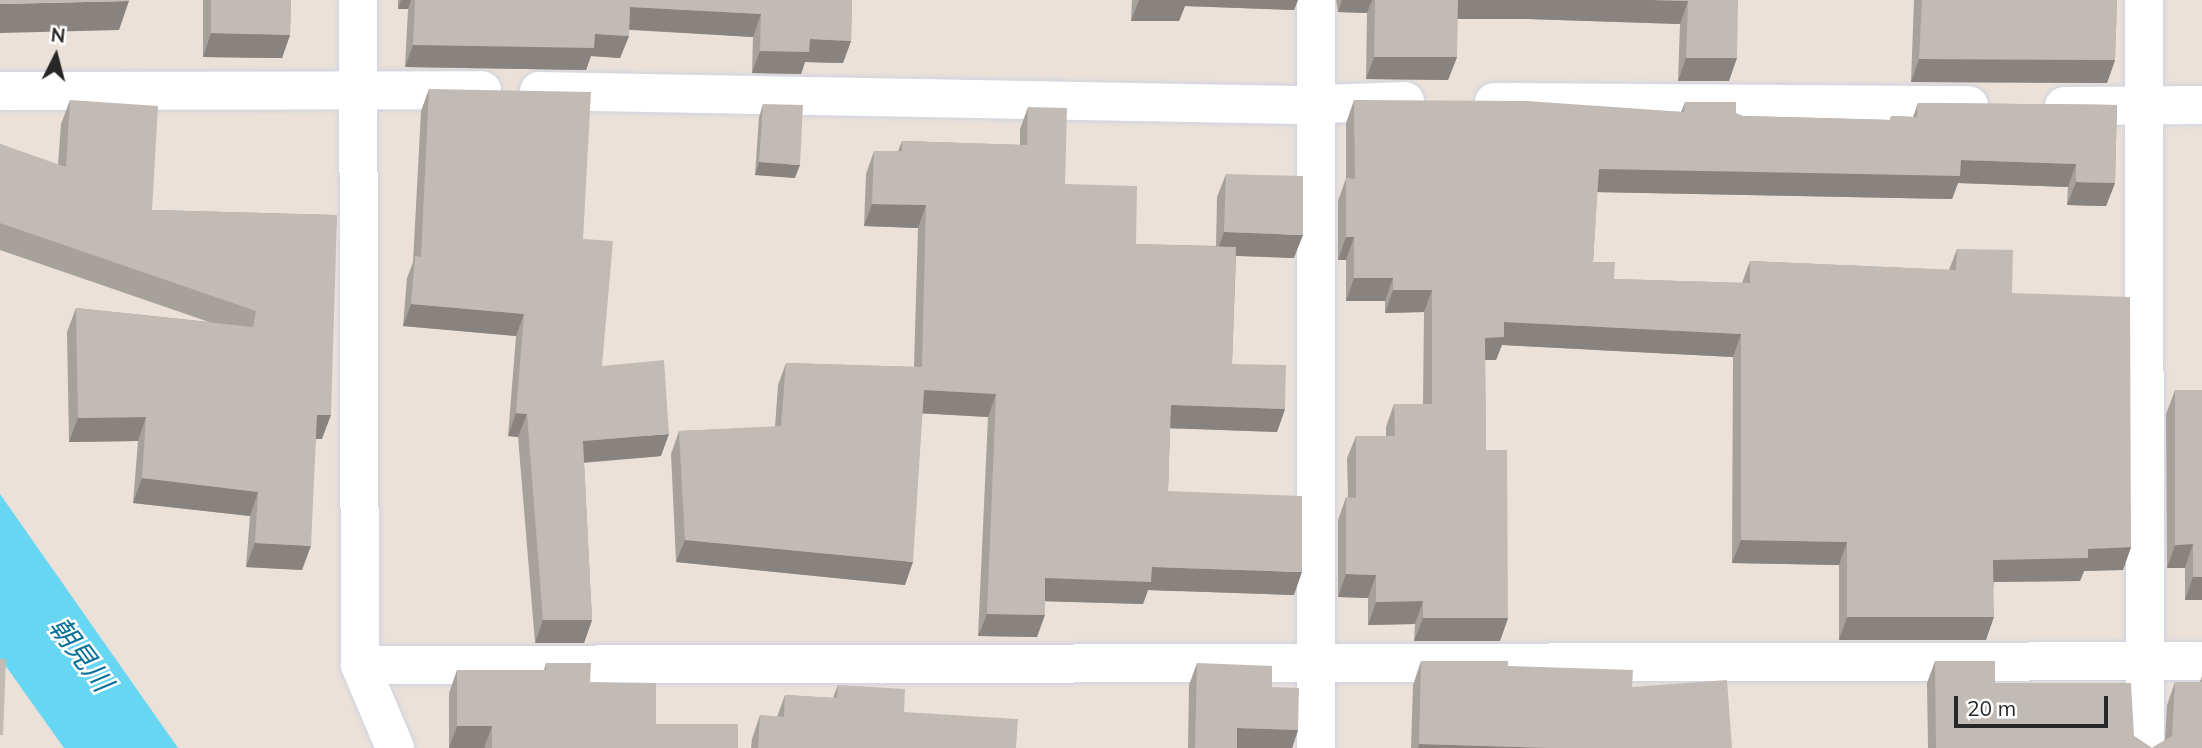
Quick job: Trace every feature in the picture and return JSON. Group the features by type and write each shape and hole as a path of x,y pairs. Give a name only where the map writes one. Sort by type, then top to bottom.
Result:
{"street":[{"path":"358,0 360,665 395,748"},
{"path":"1316,0 1316,748"},
{"path":"2144,0 2145,748"},
{"path":"0,92 358,88 1284,105 1316,101 2202,105"},
{"path":"360,665 2202,661"}],"water":[{"name":"朝見川","path":"0,494 178,748 64,748 0,658"}],"building":[{"path":"0,0 129,0 129,1 0,4"},
{"path":"211,0 291,0 290,35 211,33"},
{"path":"415,0 852,0 851,41 810,39 809,52 760,51 761,14 630,7 629,36 595,34 594,48 413,45"},
{"path":"1375,0 1458,0 1457,57 1374,57"},
{"path":"1651,0 1738,0 1737,58 1686,58 1688,1"},
{"path":"1922,0 2117,0 2115,60 1919,59"},
{"path":"429,89 591,92 583,239 613,241 602,366 664,360 669,434 583,441 592,620 543,620 527,414 516,413 524,314 411,304 415,256 421,257"},
{"path":"70,100 158,106 152,210 337,215 331,415 317,415 311,546 255,543 258,492 142,478 146,417 78,418 76,308 253,327 256,311 0,223 0,144 66,167"},
{"path":"1354,100 1527,101 1684,112 1685,102 1736,102 1736,113 1743,116 1891,120 1891,116 1917,117 1918,103 2117,105 2115,183 2076,182 2076,164 1961,160 1960,176 1599,169 1593,262 1615,262 1614,279 1750,283 1750,261 1956,270 1957,249 2013,250 2012,293 2130,297 2131,547 2088,549 2088,558 1993,560 1994,617 1847,617 1847,542 1741,540 1741,334 1504,322 1504,337 1485,338 1486,450 1507,450 1508,618 1423,618 1423,601 1376,602 1376,575 1346,574 1346,497 1356,498 1356,436 1395,436 1394,404 1432,404 1432,290 1393,290 1393,278 1354,278 1354,237 1346,237 1346,178 1355,179"},
{"path":"763,104 803,105 800,165 759,162"},
{"path":"1028,107 1067,108 1065,184 1137,186 1136,244 1236,247 1232,364 1286,365 1285,409 1171,405 1168,491 1302,496 1302,572 1152,567 1151,582 1045,578 1045,615 987,614 996,394 924,390 913,562 685,540 679,431 781,426 786,363 922,367 926,205 872,204 874,151 902,151 902,141 1027,145"},
{"path":"1226,174 1303,176 1303,235 1224,232"},
{"path":"2175,390 2202,390 2202,577 2193,577 2193,544 2175,545"},
{"path":"0,659 6,659 3,735 0,735"},
{"path":"1421,661 1508,661 1508,666 1633,670 1632,687 1727,680 1732,748 1551,748 1419,744"},
{"path":"1935,661 1995,661 1995,683 2131,683 2134,736 2152,748 1936,748"},
{"path":"546,663 591,663 590,682 656,683 656,724 738,724 738,748 492,748 492,726 457,726 457,670 546,670"},
{"path":"1197,663 1272,666 1272,687 1299,688 1298,730 1237,728 1237,748 1195,748"},
{"path":"2175,682 2202,682 2202,748 2152,748 2172,736"},
{"path":"838,685 905,689 904,712 1018,719 1016,748 758,748 760,715 784,717 785,695 837,698"}]}
